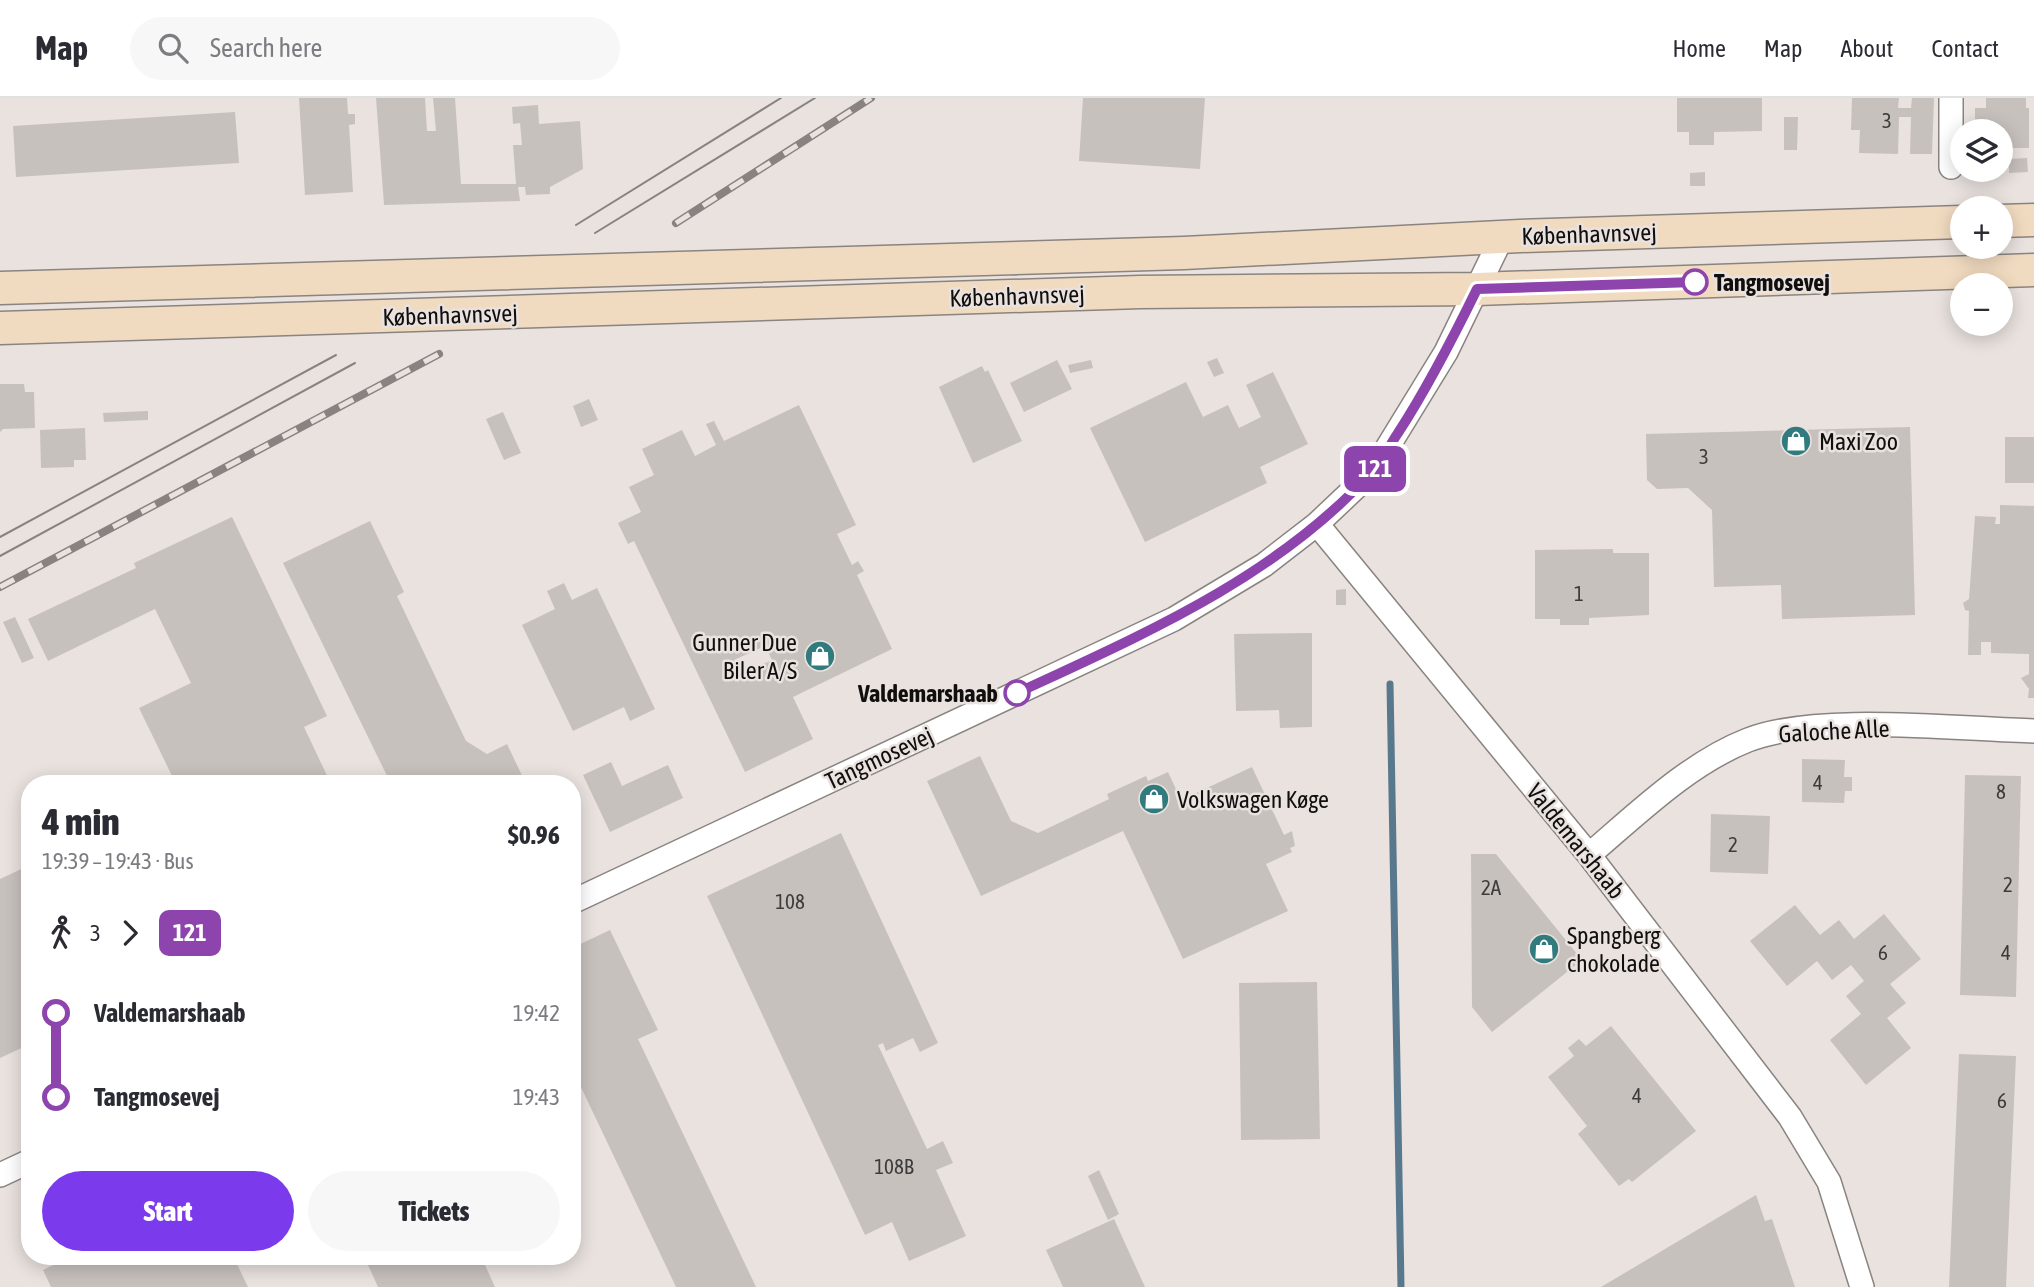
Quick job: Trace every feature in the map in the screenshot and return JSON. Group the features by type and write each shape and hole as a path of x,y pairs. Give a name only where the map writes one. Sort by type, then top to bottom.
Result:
{"main road":[{"path":"2013,220 2034,219"},
{"name":"Københavnsvej","path":"0,288 1184,253 1502,237 1950,222"},
{"name":"Københavnsvej","path":"0,328 1126,292 1477,289 2034,271"}],"street":[{"path":"1951,98 1951,119"},
{"name":"Tangmosevej","path":"581,898 1174,619 1250,575 1317,524 1373,471 1446,352 1502,237"},
{"name":"Valdemarshaab","path":"1317,524 1589,855 1809,1147 1829,1182 1862,1287"},
{"name":"Galoche Alle","path":"1589,855 1669,789 1727,750 1766,734 1846,726 2034,731"},
{"path":"0,1175 21,1165"}],"building":[{"path":"299,98 347,98 348,114 355,114 355,124 349,125 353,192 305,195"},
{"path":"376,98 425,98 427,131 436,131 433,98 455,98 461,184 516,184 513,145 522,145 520,123 513,124 512,107 538,105 539,124 580,121 583,169 550,187 550,194 526,195 525,187 518,187 520,201 384,205"},
{"path":"1083,98 1205,98 1200,169 1079,161"},
{"path":"1677,98 1762,98 1762,131 1714,132 1714,145 1689,145 1689,132 1677,132"},
{"path":"1852,98 1899,98 1898,108 1911,108 1912,98 1934,98 1932,154 1910,154 1911,117 1899,117 1898,154 1859,153 1860,130 1851,130"},
{"path":"1986,98 2026,98 2026,108 2029,108 2029,148 2013,148 2013,119 1975,119 1975,108 1986,108"},
{"path":"235,112 239,163 16,177 13,126"},
{"path":"1784,117 1798,117 1797,150 1784,150"},
{"path":"2027,158 2028,172 2013,173 2013,159"},
{"path":"1705,172 1705,186 1690,186 1690,173"},
{"path":"1217,358 1224,373 1214,377 1207,362"},
{"path":"1057,360 1072,389 1024,412 1010,383"},
{"path":"1091,360 1093,368 1070,373 1068,365"},
{"path":"982,366 985,372 988,370 1022,441 973,463 939,387"},
{"path":"1273,372 1308,444 1260,467 1267,483 1145,542 1090,428 1186,382 1203,417 1228,405 1239,428 1261,417 1246,385"},
{"path":"0,384 24,384 25,392 34,392 35,428 3,429 0,432"},
{"path":"589,399 598,420 581,427 573,406"},
{"path":"799,405 856,525 837,534 852,565 858,561 864,571 857,575 892,649 793,697 813,739 745,772 634,541 628,544 618,523 641,512 629,487 654,475 642,449 682,430 695,456 716,445 706,424 714,421 724,441","holes":["765,646 772,660 741,675 734,660"]},
{"path":"148,411 148,420 104,422 103,413"},
{"path":"503,412 521,453 504,460 486,419"},
{"path":"1910,427 1915,615 1782,619 1781,585 1714,587 1712,510 1688,488 1657,489 1647,480 1646,434"},
{"path":"85,428 86,460 74,460 74,467 41,468 40,430"},
{"path":"2005,437 2034,437 2034,483 2005,483"},
{"path":"2000,505 2034,506 2034,698 2028,698 2029,689 2021,678 2029,674 2029,654 1991,653 1991,642 1981,642 1981,655 1968,655 1969,611 1965,610 1963,603 1969,599 1975,516 1996,517 1995,524 2000,524"},
{"path":"232,517 327,716 304,727 327,775 172,775 139,708 191,683 155,609 48,661 28,619 136,568 134,563"},
{"path":"370,521 404,592 397,596 466,741 487,754 507,744 522,775 387,775 283,563"},
{"path":"1613,549 1613,553 1649,553 1649,615 1589,618 1589,625 1560,625 1560,619 1535,619 1535,550"},
{"path":"564,583 572,600 597,588 655,709 630,721 624,707 573,731 522,625 555,609 547,591"},
{"path":"1346,589 1346,605 1336,605 1336,590"},
{"path":"15,617 34,658 22,663 3,622"},
{"path":"1312,633 1312,727 1280,728 1279,710 1236,711 1234,634"},
{"path":"980,756 1011,821 1038,833 1109,799 1107,794 1146,776 1148,781 1168,772 1181,800 1252,767 1284,835 1292,831 1295,846 1290,848 1292,852 1266,864 1288,911 1183,959 1123,831 981,896 927,781"},
{"path":"1802,759 1845,760 1844,777 1852,777 1852,791 1845,791 1844,803 1802,802"},
{"path":"611,762 622,786 668,765 683,798 610,832 583,775"},
{"path":"1965,775 2021,776 2016,997 1960,995"},
{"path":"1711,814 1770,816 1768,874 1710,872"},
{"path":"841,833 938,1043 920,1052 913,1038 886,1051 883,1043 878,1045 927,1149 943,1141 953,1163 936,1170 966,1236 909,1261 892,1222 865,1235 707,896"},
{"path":"1471,854 1496,854 1582,960 1492,1032 1472,1007"},
{"path":"21,869 21,1048 0,1058 0,879"},
{"path":"1795,905 1820,935 1839,920 1854,939 1884,914 1921,959 1890,984 1906,1003 1887,1018 1911,1048 1866,1085 1830,1040 1861,1014 1846,996 1864,981 1851,965 1832,980 1817,961 1787,986 1750,941"},
{"path":"610,930 658,1030 638,1039 756,1287 676,1287 581,1087 581,944"},
{"path":"1317,982 1320,1139 1241,1140 1239,983"},
{"path":"1611,1026 1696,1131 1632,1182 1629,1179 1619,1186 1578,1134 1587,1126 1548,1077 1574,1056 1568,1048 1579,1039 1586,1046"},
{"path":"1959,1054 2016,1056 2006,1287 1949,1287"},
{"path":"1099,1170 1119,1214 1108,1220 1088,1176"},
{"path":"1756,1195 1765,1221 1772,1219 1795,1287 1601,1287"},
{"path":"1114,1219 1145,1287 1063,1287 1046,1250"},
{"path":"53,1265 237,1265 248,1287 51,1287 43,1270"},
{"path":"368,1265 485,1265 495,1287 378,1287"}],"waterway":[{"path":"1390,684 1401,1287"}],"tram line":[{"path":"576,225 781,98"},
{"path":"595,233 815,98"},
{"path":"0,537 336,355"},
{"path":"0,556 355,363"}],"railway":[{"path":"676,223 871,98"},
{"path":"0,587 439,354"}],"bus line":[{"name":"121","path":"1017,693 1174,619 1250,575 1317,524 1373,471 1435,372 1477,289 1695,282"}],"place":[{"name":"Tangmosevej","path":"1695,282"},
{"name":"Maxi Zoo","path":"1796,441"},
{"name":"Gunner Due Biler A/S","path":"820,656"},
{"name":"Valdemarshaab","path":"1017,693"},
{"name":"Volkswagen Køge","path":"1154,799"},
{"name":"Spangberg chokolade","path":"1544,949"}]}
